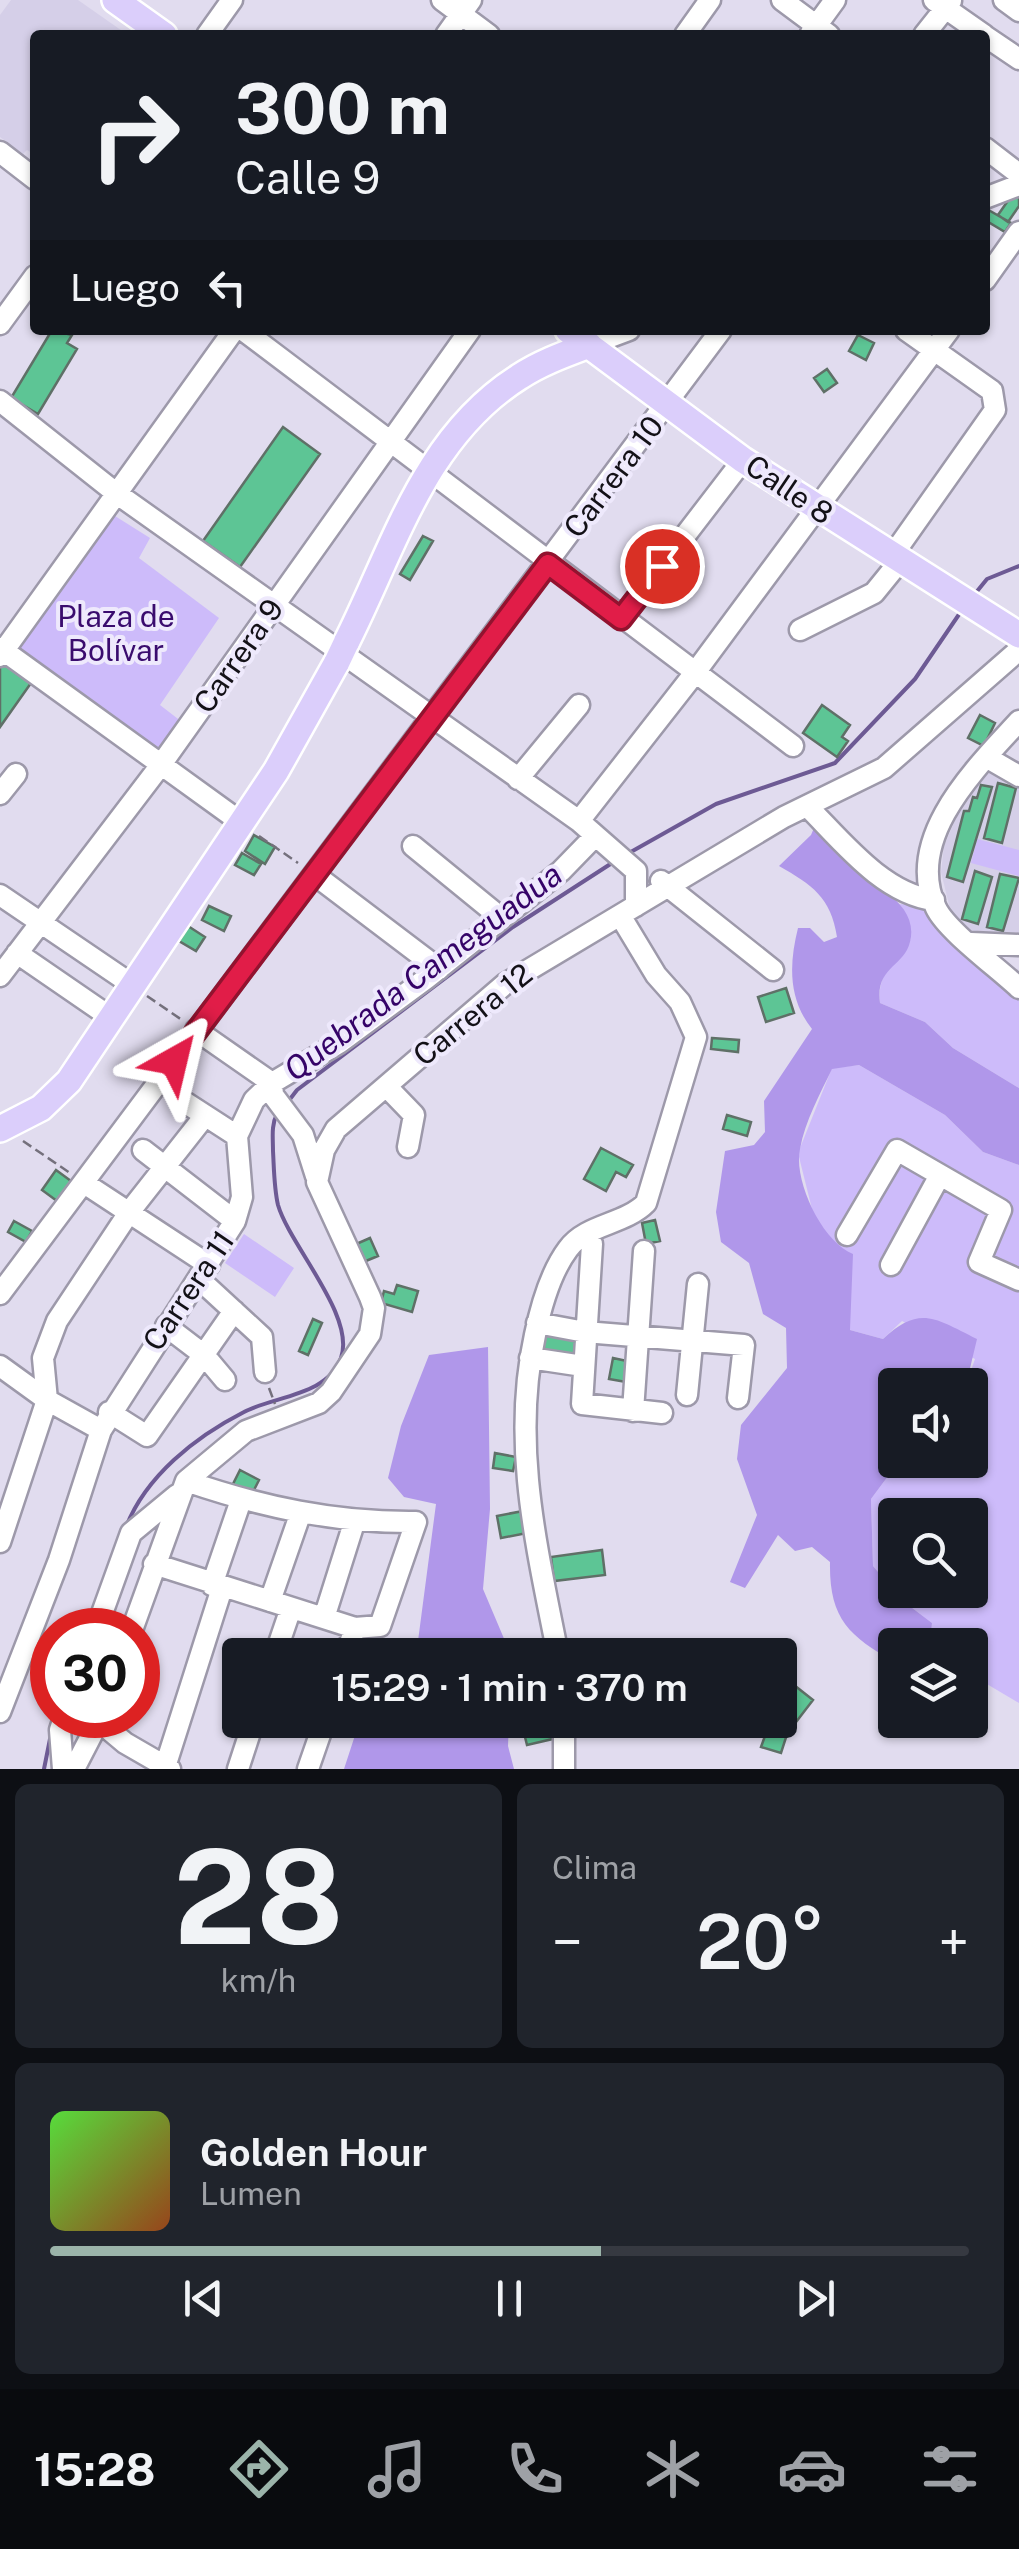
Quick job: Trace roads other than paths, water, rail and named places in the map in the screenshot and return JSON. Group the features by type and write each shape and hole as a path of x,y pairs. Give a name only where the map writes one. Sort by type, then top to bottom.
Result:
{"main road":[{"path":"115,0 157,30"},
{"path":"1,1127 56,1096 242,823 342,653 430,469 449,438 495,394 578,337"},
{"name":"Calle 8","path":"578,337 815,509 1019,636"}],"street":[{"path":"211,30 232,0"},
{"path":"442,0 466,7 485,30"},
{"path":"689,30 710,0"},
{"path":"782,0 816,30"},
{"path":"819,30 836,0"},
{"path":"1004,0 1019,12"},
{"path":"927,30 944,3 978,30"},
{"path":"450,30 466,7"},
{"path":"990,39 1019,59"},
{"path":"0,152 30,175"},
{"path":"990,152 1019,174"},
{"path":"990,196 1019,185"},
{"path":"990,273 1019,232"},
{"path":"0,324 30,283"},
{"path":"230,335 1,652 242,823"},
{"path":"249,335 793,746"},
{"name":"Carrera 9","path":"0,976 160,766 388,439 466,335"},
{"name":"Carrera 10","path":"0,1294 717,335"},
{"path":"800,630 874,593 995,410 992,390 913,335"},
{"path":"579,821 694,674 945,335"},
{"path":"0,401 116,493 579,821 632,866 670,885 773,970"},
{"path":"621,619 743,460"},
{"name":"Carrera 12","path":"317,1182 324,1150 336,1130 505,984 566,944 807,806 884,768 1019,650"},
{"path":"518,779 579,705"},
{"path":"935,905 934,838 986,757 1019,721"},
{"path":"986,757 1019,776"},
{"path":"0,794 16,774"},
{"path":"807,806 890,883 935,905 1019,988"},
{"path":"186,1103 238,1136 245,1114 272,1089 439,969 561,870 603,842"},
{"path":"412,846 500,918"},
{"path":"554,1638 542,1584 526,1465 524,1406 537,1323 576,1239 626,1218 646,1202 690,1067 695,1030 680,1002 640,951 629,911 632,866"},
{"path":"314,875 439,969"},
{"path":"0,894 134,986"},
{"path":"970,943 1019,945"},
{"path":"18,953 112,1018"},
{"path":"104,1608 131,1533 246,1431 319,1403 340,1382 370,1334 374,1308 317,1182 304,1135 272,1089 196,1030"},
{"path":"387,1088 414,1115 408,1147"},
{"path":"0,1542 5,1505 47,1400 42,1372 47,1342 130,1211 204,1117"},
{"name":"Carrera 11","path":"0,1712 105,1421 236,1221 242,1197 238,1136"},
{"path":"143,1150 236,1221"},
{"path":"848,1235 897,1150 1010,1214 979,1262 1019,1280"},
{"path":"891,1265 940,1175"},
{"path":"84,1183 130,1211 204,1272 234,1311 262,1336 266,1372"},
{"path":"592,1244 582,1404 662,1413"},
{"path":"633,1411 644,1251"},
{"path":"688,1395 698,1284"},
{"path":"0,1366 47,1400 147,1436 234,1311"},
{"path":"537,1323 585,1332 744,1344 738,1398"},
{"path":"166,1326 204,1355 225,1380"},
{"path":"530,1358 583,1366"},
{"path":"154,1564 355,1628 380,1626 416,1522 354,1523 181,1488"},
{"path":"139,1608 181,1488"},
{"path":"127,1738 167,1768 241,1500"},
{"path":"270,1601 301,1512"},
{"path":"324,1618 354,1523"},
{"path":"138,1528 152,1531 162,1543"},
{"path":"281,1638 291,1608"},
{"path":"352,1638 355,1628"},
{"path":"60,1738 63,1769"},
{"path":"74,1769 92,1738"},
{"path":"238,1769 248,1738"},
{"path":"308,1769 318,1738"},
{"path":"564,1738 564,1769"},
{"path":"59,1741 86,1749"}],"waterway":[{"name":"Quebrada Cameguadua","path":"974,595 987,579 1019,566"},
{"name":"Quebrada Cameguadua","path":"629,853 716,804 835,763 915,679 962,610"},
{"name":"Quebrada Cameguadua","path":"287,1103 297,1090 513,927 612,863"},
{"name":"Quebrada Cameguadua","path":"126,1527 146,1491 190,1446 244,1412 312,1388 334,1371 341,1358 343,1341 331,1302 278,1205 273,1136 277,1114"},
{"name":"Quebrada Cameguadua","path":"44,1769 50,1738"}],"park label":[{"name":"Plaza de Bolívar","path":"116,634"}]}
